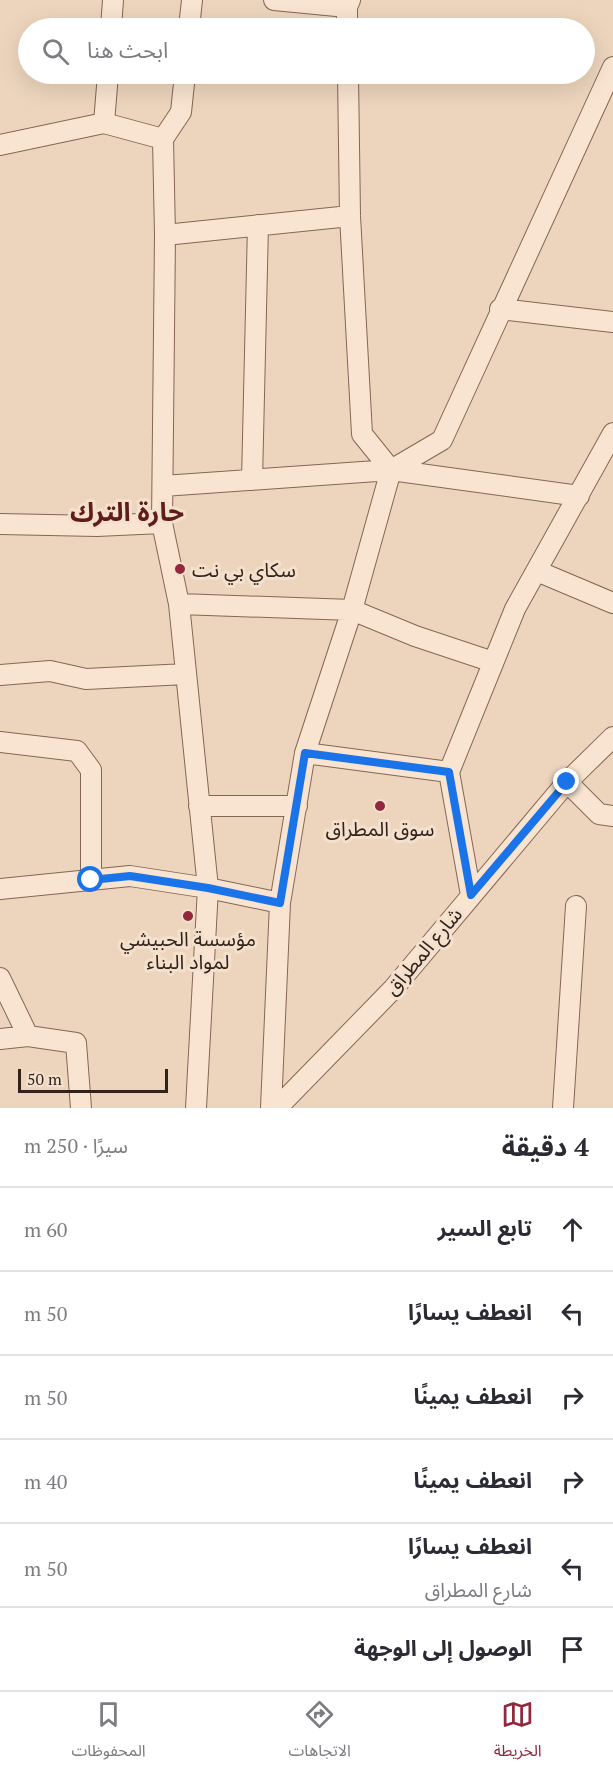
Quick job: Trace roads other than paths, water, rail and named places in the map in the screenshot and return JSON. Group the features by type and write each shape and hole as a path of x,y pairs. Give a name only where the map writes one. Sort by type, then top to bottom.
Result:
{"street":[{"path":"112,18 113,0"},
{"path":"190,18 192,0"},
{"path":"274,0 348,4"},
{"path":"283,1106 280,903 305,753 352,610 391,470 442,440 500,309 613,67"},
{"path":"104,123 107,84"},
{"path":"184,84 181,112 163,139 165,235 162,523 179,604 208,888 196,1108"},
{"path":"348,84 350,216 362,434 391,470"},
{"path":"0,146 104,123 163,139"},
{"path":"165,235 350,216"},
{"path":"252,480 258,225"},
{"path":"500,309 613,322"},
{"path":"471,895 449,772 515,609 613,434"},
{"path":"163,486 391,470 579,496"},
{"path":"0,524 97,526 162,523"},
{"path":"537,571 613,603"},
{"path":"179,604 352,610 415,636 493,662"},
{"path":"0,675 50,671 86,680 186,674"},
{"name":"شارع المطراق","path":"283,1106 393,989 567,782 613,737"},
{"path":"0,742 77,751 91,770 91,880"},
{"path":"305,753 449,772"},
{"path":"567,782 599,814 613,816"},
{"path":"199,806 297,806"},
{"path":"0,889 130,876 208,888 280,903"},
{"path":"563,1108 576,906"},
{"path":"0,978 28,1036"},
{"path":"0,1039 28,1036 76,1043 81,1108"}],"place":[{"name":"سكاي بي نت","path":"180,569"},
{"name":"سوق المطراق","path":"380,806"},
{"name":"مؤسسة الحبيشي لمواد البناء","path":"188,916"}],"district":[{"name":"حارة الترك","path":"127,511"}]}
